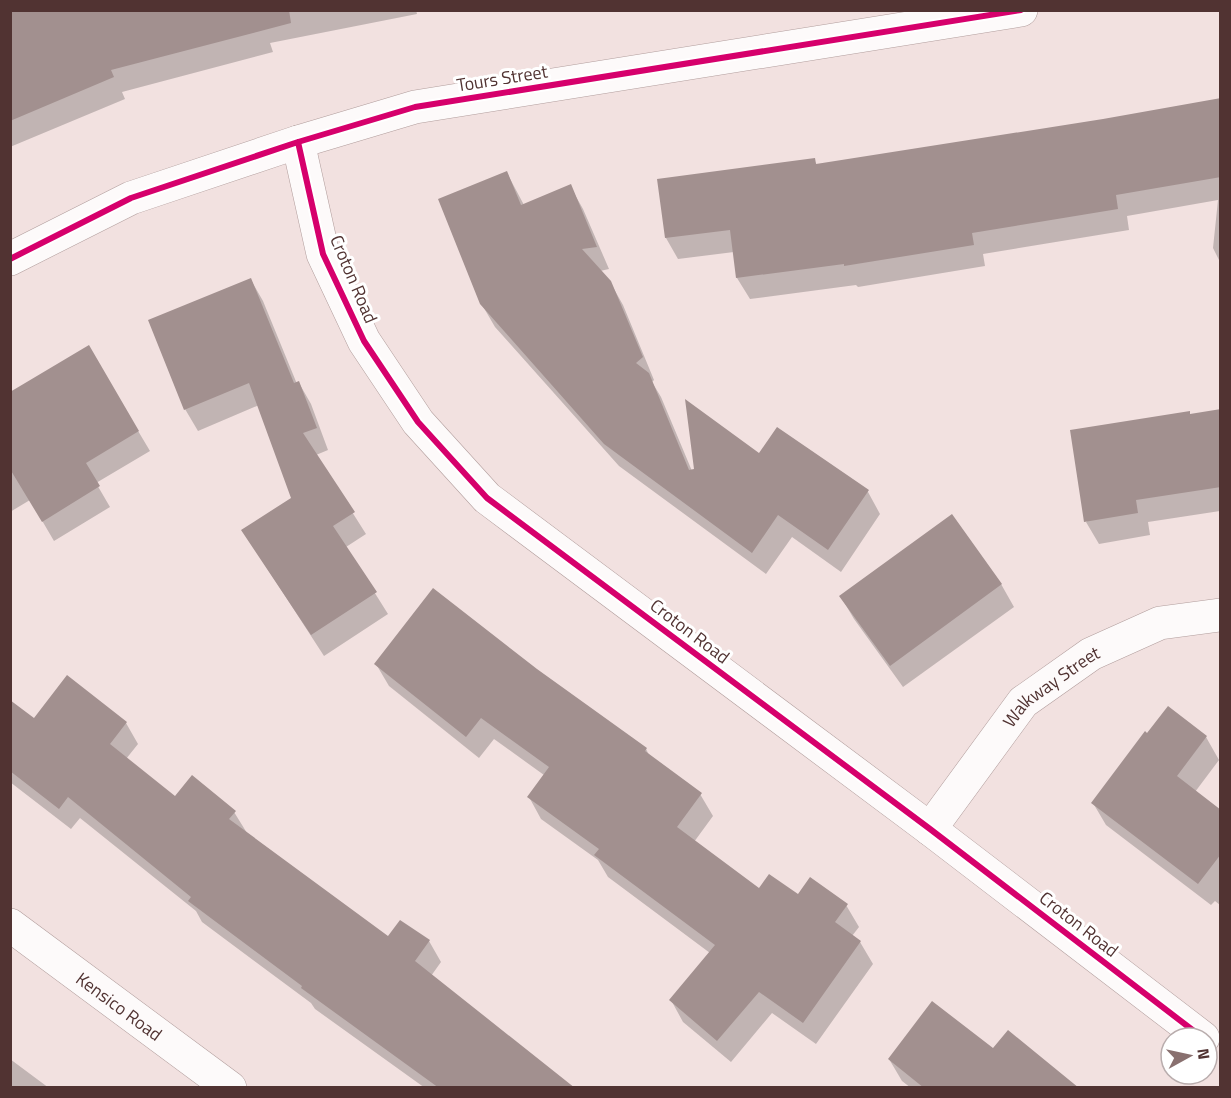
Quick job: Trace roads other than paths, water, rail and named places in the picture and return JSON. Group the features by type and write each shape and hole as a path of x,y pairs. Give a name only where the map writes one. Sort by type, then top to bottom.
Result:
{"street":[{"name":"Tours Street","path":"10,259 131,198 298,142 415,107 1022,10"},
{"name":"Croton Road","path":"298,142 323,254 364,341 418,422 487,498 930,828 1187,1026"},
{"name":"Walkway Street","path":"930,828 1023,702 1091,654 1160,623 1221,615"},
{"name":"Kensico Road","path":"10,925 230,1088"}]}
